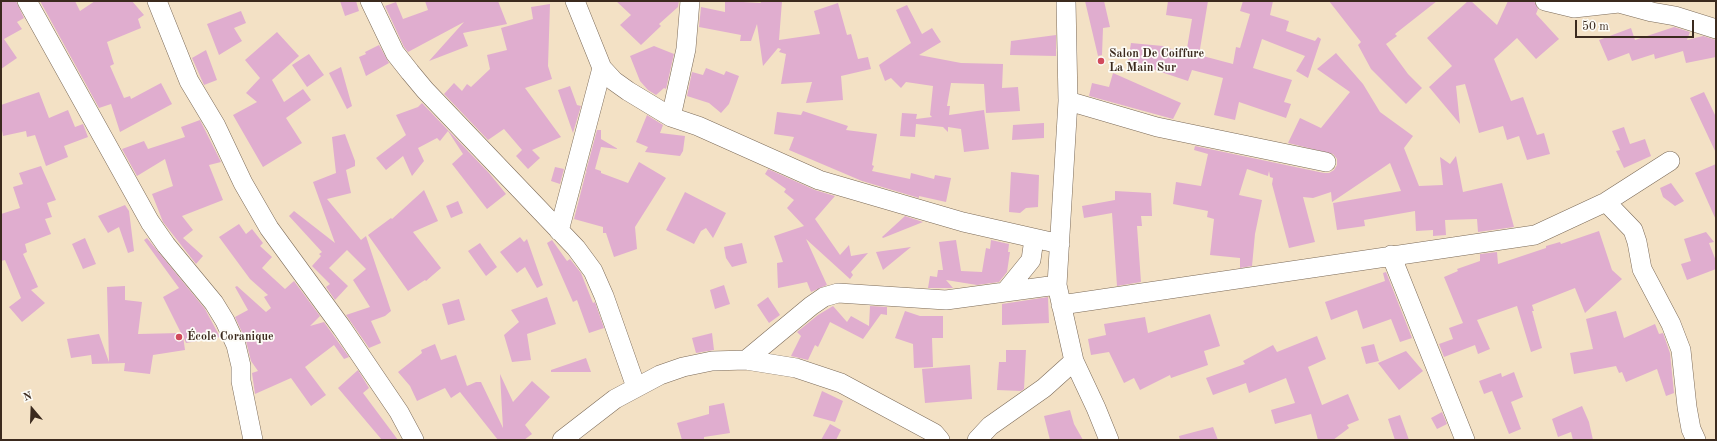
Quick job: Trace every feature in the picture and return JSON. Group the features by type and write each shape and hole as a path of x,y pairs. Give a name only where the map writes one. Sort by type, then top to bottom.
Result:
{"street":[{"path":"27,1 150,222 166,245 214,303 225,321 236,345 241,366 241,381 253,440"},
{"path":"156,1 189,81 216,126 243,183 269,228 342,328 399,412 414,440"},
{"path":"370,1 395,53 410,72 576,248 593,270 604,296 636,387"},
{"path":"575,1 602,68 614,81 628,91 671,117 698,126 819,180 963,222 1060,244"},
{"path":"671,117 686,49 690,1"},
{"path":"1066,1 1068,101 1058,285 1074,361 1109,440"},
{"path":"1546,1 1574,8 1619,3 1652,12 1676,16 1716,29"},
{"path":"559,231 602,68"},
{"path":"1068,101 1156,127 1326,162"},
{"path":"1061,304 1535,235 1606,202 1670,161"},
{"path":"1606,202 1633,230 1638,242 1642,269 1671,324 1680,350 1687,407 1691,429 1696,440"},
{"path":"1005,292 1031,260 1034,239"},
{"path":"1391,255 1465,440"},
{"path":"746,360 811,306 824,297 838,293 946,300 1058,285"},
{"path":"562,440 615,399 660,375 682,367 712,361 746,360 796,368 840,383 934,433 940,440"},
{"path":"977,440 990,426 1044,388 1074,361"}],"building":[{"path":"1,1 16,1 24,18 17,22 22,29 4,39 17,58 1,69"},
{"path":"40,1 75,1 80,11 95,1 132,1 144,15 138,19 141,28 107,42 114,64 110,66 124,98 130,96 131,99 161,83 172,104 120,132 111,104 99,108"},
{"path":"340,1 356,1 359,11 345,16"},
{"path":"425,1 498,1 507,24 463,33 468,46 429,61 464,22 408,52 404,47 385,6 396,2 403,19 428,10"},
{"path":"616,1 679,1 678,7 659,24 661,26 641,45 620,25 631,15"},
{"path":"725,1 761,3 760,1 782,1 779,40 820,34 814,11 838,3 847,35 851,34 858,59 868,57 871,69 841,76 843,100 806,103 812,82 781,84 786,54 779,52 781,49 778,48 763,66 757,24 751,41 740,41 741,35 699,27 701,7 725,12"},
{"path":"1085,1 1104,1 1110,27 1103,28 1102,55 1098,56"},
{"path":"1168,1 1208,1 1199,55 1233,64 1236,47 1240,48 1250,14 1240,11 1243,1 1273,1 1270,15 1289,21 1286,31 1315,41 1318,37 1321,39 1308,78 1296,71 1305,56 1262,39 1253,68 1292,80 1284,102 1291,104 1286,118 1239,102 1235,120 1214,115 1223,78 1192,70 1188,81 1128,61 1131,43 1163,46 1186,54 1192,19 1166,15"},
{"path":"1329,1 1437,1 1395,34 1397,36 1386,44 1408,74 1422,88 1406,104 1371,69 1358,45 1361,42"},
{"path":"1468,1 1471,1 1497,25 1508,1 1534,1 1538,9 1536,14 1559,39 1536,59 1517,38 1494,59 1511,101 1523,97 1537,135 1544,133 1550,154 1527,160 1519,136 1507,140 1503,126 1479,133 1465,84 1456,86 1460,124 1429,87 1452,66 1427,38"},
{"path":"550,4 548,66 552,79 525,88 561,137 532,150 540,158 528,169 516,156 522,150 504,129 488,140 444,94 454,83 462,91 467,84 471,87 490,69 487,55 507,50 501,28 533,19 531,7"},
{"path":"907,5 922,34 932,28 941,42 919,55 961,63 1003,64 1002,88 1018,87 1020,111 986,113 984,84 951,83 947,106 950,106 949,115 984,110 989,149 964,152 961,129 948,127 948,132 943,127 916,124 915,137 900,136 902,113 917,114 916,119 932,117 930,115 933,86 906,82 901,88 891,78 885,81 879,65 911,43 896,10"},
{"path":"241,11 246,23 234,28 242,41 219,55 207,24"},
{"path":"1674,27 1690,32 1687,40 1703,36 1716,40 1716,57 1686,63 1683,51 1655,59 1654,54 1632,61 1629,53 1608,61 1599,40 1631,28 1635,40"},
{"path":"277,32 299,56 272,80 284,102 303,89 311,100 286,118 302,143 263,167 233,115 257,102 246,93 260,78 245,60"},
{"path":"1056,35 1056,56 1010,55 1011,41"},
{"path":"379,45 389,63 366,76 359,57 366,54 365,52"},
{"path":"654,46 674,54 666,89 664,88 656,95 648,90 640,81 630,56"},
{"path":"206,50 217,80 204,85 192,58"},
{"path":"1336,53 1363,84 1380,112 1413,136 1404,148 1419,186 1443,185 1440,157 1450,164 1456,156 1463,192 1502,183 1514,227 1478,232 1477,219 1445,220 1446,235 1433,236 1433,230 1416,231 1415,211 1364,220 1365,226 1337,230 1333,203 1401,191 1390,163 1332,202 1331,192 1313,198 1303,197 1315,242 1289,248 1272,184 1273,178 1270,177 1269,171 1268,176 1247,169 1239,195 1262,200 1255,234 1252,266 1240,268 1240,258 1210,255 1214,219 1207,217 1208,211 1173,204 1176,182 1201,186 1208,154 1194,150 1195,146 1324,173 1329,173 1334,170 1337,165 1337,159 1333,154 1288,143 1300,118 1321,128 1350,92 1317,69"},
{"path":"309,54 324,75 307,87 292,65"},
{"path":"341,67 352,106 347,109 329,73"},
{"path":"706,68 724,75 726,71 739,76 729,104 721,113 709,103 687,96 692,72 703,75"},
{"path":"1113,73 1181,103 1173,119 1089,96 1092,83 1109,87"},
{"path":"570,86 577,105 581,106 573,133 558,90"},
{"path":"39,92 49,118 68,110 75,127 83,124 88,137 64,146 68,157 46,166 35,135 27,137 26,131 3,136 1,125 1,105"},
{"path":"1704,92 1716,117 1716,153 1690,98"},
{"path":"422,103 489,173 506,194 487,209 452,164 463,154 448,131 440,141 437,138 418,148 424,161 412,176 403,156 386,170 376,158 406,135 396,115 418,107"},
{"path":"803,111 848,126 846,130 877,134 872,165 874,166 872,171 910,179 911,173 934,179 935,175 951,178 946,202 919,196 919,198 862,181 789,150 794,137 774,134 777,112 801,115"},
{"path":"647,115 663,125 660,133 685,136 683,151 680,156 645,152 648,147 636,142"},
{"path":"200,120 221,162 209,165 223,200 182,216 193,230 183,238 203,256 196,264 163,222 152,194 173,186 165,159 137,176 122,149 144,141 148,149 185,137 181,127"},
{"path":"1044,123 1044,138 1012,140 1013,125"},
{"path":"1624,127 1630,144 1645,139 1651,156 1624,168 1616,151 1620,150 1612,131"},
{"path":"597,130 601,130 601,139 618,149 601,147 595,169 601,171 601,173 628,183 639,162 666,178 635,227 637,249 614,257 606,233 603,233 603,227 574,219 586,172 587,174 586,171"},
{"path":"345,134 355,161 355,166 346,170 351,193 327,199 361,240 366,236 391,311 385,316 371,321 381,343 369,348 346,315 370,307 353,280 366,269 347,250 329,268 348,286 335,300 326,287 330,284 312,266 321,256 319,254 322,252 289,216 294,211 335,243 313,182 336,173 332,137"},
{"path":"1716,164 1716,220 1695,173"},
{"path":"41,166 56,200 47,203 52,217 45,219 51,234 25,244 27,252 23,254 38,287 31,290 45,303 22,322 9,307 21,298 5,260 1,261 1,214 20,208 13,187 23,184 19,173"},
{"path":"555,167 564,169 560,184 551,181"},
{"path":"768,169 815,190 835,196 815,219 840,255 849,245 851,256 868,253 851,272 853,275 850,279 806,239 827,285 811,292 807,282 778,288 777,263 783,262 774,236 804,226 787,208 794,200 784,192 786,189 765,174"},
{"path":"1011,172 1039,175 1038,207 1026,208 1020,213 1009,212"},
{"path":"1671,183 1684,201 1675,206 1663,197 1660,188"},
{"path":"424,190 438,221 413,232 441,268 426,281 425,280 408,291 368,235 391,218 392,219"},
{"path":"1115,191 1151,193 1152,216 1141,216 1142,226 1137,226 1141,282 1117,286 1112,213 1084,218 1082,206 1115,200"},
{"path":"685,192 726,213 713,238 706,228 701,231 694,244 666,230"},
{"path":"458,201 463,213 451,218 446,206"},
{"path":"125,205 129,211 134,251 128,253 119,227 108,233 98,216"},
{"path":"905,216 923,222 883,238 882,237"},
{"path":"239,224 246,234 252,229 263,243 260,246 272,257 262,268 285,289 294,281 320,316 310,326 324,322 349,357 344,359 334,345 305,367 326,395 311,406 291,378 255,394 252,373 258,371 251,361 246,341 235,317 248,310 235,287 237,286 266,312 271,308 264,297 268,295 250,279 219,237"},
{"path":"1599,231 1612,270 1622,279 1585,313 1575,288 1532,305 1534,311 1532,311 1542,348 1531,352 1517,306 1477,320 1490,349 1478,354 1475,345 1444,357 1439,344 1453,339 1449,328 1463,323 1444,277 1458,271 1457,269 1480,261 1480,254 1497,252 1498,264 1546,248 1546,246 1560,242 1561,244"},
{"path":"1706,232 1714,242 1709,243 1716,261 1716,269 1687,280 1681,264 1691,261 1684,239"},
{"path":"520,237 524,242 527,239 543,285 537,288 525,267 517,273 500,252"},
{"path":"85,238 96,264 83,269 72,244"},
{"path":"147,238 205,309 220,337 186,343 183,336 185,350 153,355 150,374 124,371 125,363 92,364 91,355 71,358 67,339 99,334 109,362 107,287 125,286 125,300 142,302 138,334 181,333 163,297 179,288 144,240"},
{"path":"552,240 567,261 570,259 581,273 593,303 595,302 604,328 589,333 577,300 573,302 547,243"},
{"path":"956,240 961,271 982,272 986,248 990,249 991,240 1009,244 1008,252 1010,252 1007,272 999,282 977,285 946,280 953,288 928,288 930,276 937,277 938,270 943,270 939,242"},
{"path":"480,243 497,267 486,276 468,251"},
{"path":"742,243 747,263 732,267 726,258 724,247"},
{"path":"911,247 883,270 876,252"},
{"path":"1386,272 1412,338 1400,342 1391,319 1363,329 1357,310 1331,320 1325,302 1385,281 1383,273"},
{"path":"724,285 730,304 715,309 710,290"},
{"path":"547,297 556,324 527,334 531,360 512,362 504,335 519,322 511,310"},
{"path":"768,297 780,315 769,323 757,305"},
{"path":"1048,297 1049,323 1002,325 1002,304"},
{"path":"459,299 465,320 448,325 442,304"},
{"path":"833,306 847,322 851,316 869,326 870,306 887,307 887,315 881,314 863,339 830,322 818,347 815,345 808,360 791,356 801,336 797,332 818,315"},
{"path":"905,311 920,316 943,316 943,338 932,338 933,367 914,368 913,344 895,338"},
{"path":"1616,311 1624,338 1655,324 1659,334 1663,333 1670,353 1674,393 1666,396 1657,369 1626,382 1622,372 1619,373 1616,366 1574,374 1570,353 1593,349 1586,319"},
{"path":"1210,314 1220,346 1204,351 1208,365 1171,378 1170,375 1140,390 1134,378 1124,383 1109,352 1091,355 1088,339 1106,335 1104,324 1145,317 1148,333"},
{"path":"712,333 714,350 696,353 692,338"},
{"path":"1317,336 1326,359 1308,367 1322,405 1348,394 1359,420 1347,425 1349,428 1333,440 1318,440 1311,414 1275,424 1271,410 1295,403 1286,378 1249,393 1246,383 1213,395 1206,378 1245,364 1243,361 1273,345 1277,352"},
{"path":"435,344 441,360 456,355 467,386 476,382 481,382 503,428 500,374 513,402 532,381 550,397 525,425 532,434 524,440 498,440 460,392 451,398 445,388 417,401 410,386 398,372 422,353 421,350"},
{"path":"1374,344 1379,361 1366,364 1361,347"},
{"path":"1006,350 1026,350 1024,389 1021,391 997,390 999,362 1006,362"},
{"path":"1406,351 1423,371 1399,390 1378,363"},
{"path":"586,358 591,372 551,372 551,370"},
{"path":"970,365 972,399 925,403 922,369"},
{"path":"358,370 369,388 363,393 398,440 382,440 338,388"},
{"path":"1514,372 1523,397 1511,402 1521,429 1509,434 1492,391 1484,394 1479,381 1501,373 1502,377"},
{"path":"822,391 843,401 835,422 813,416"},
{"path":"724,403 730,433 704,437 704,440 682,440 677,423 709,414 709,406"},
{"path":"1582,406 1589,422 1593,440 1573,440 1571,432 1558,437 1552,419"},
{"path":"1070,410 1074,424 1083,440 1050,440 1044,416"},
{"path":"1442,412 1447,424 1437,429 1431,418"},
{"path":"1400,415 1409,440 1395,440 1388,419"},
{"path":"830,424 841,430 836,440 821,440"},
{"path":"1213,427 1218,440 1180,440 1179,436"}],"place":[{"name":"Salon De Coiffure La Main Sur","path":"1101,61"},
{"name":"École Coranique","path":"179,337"}]}
